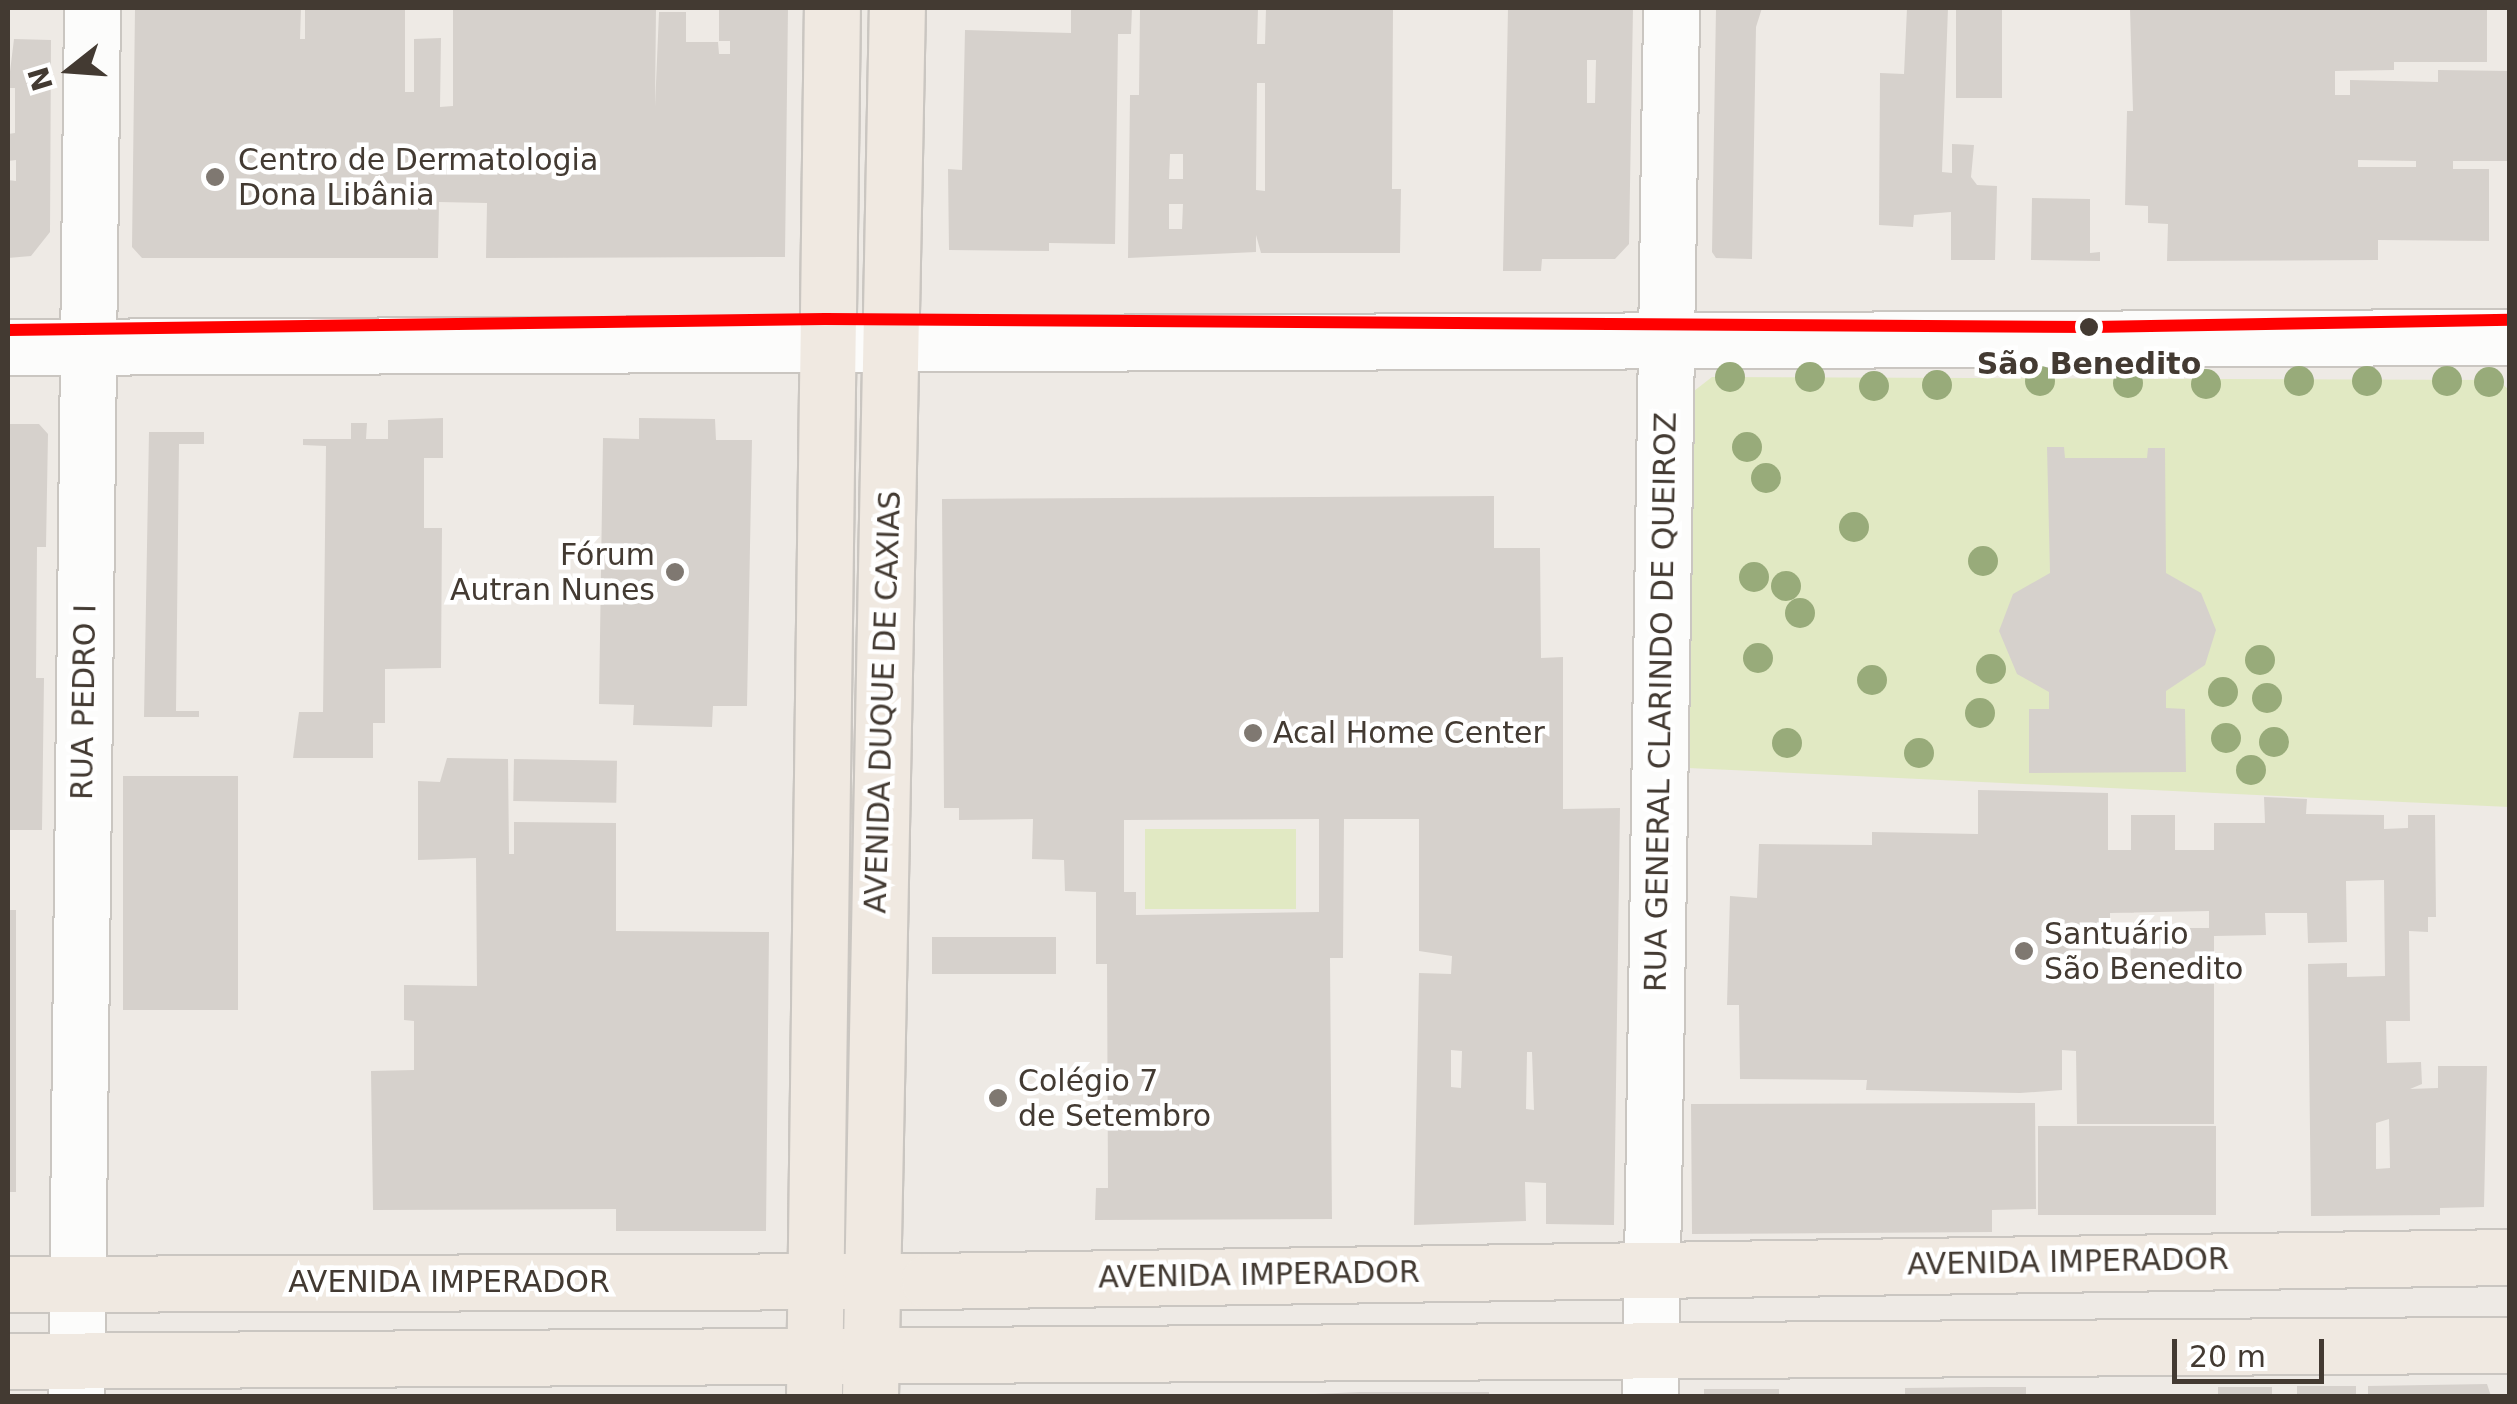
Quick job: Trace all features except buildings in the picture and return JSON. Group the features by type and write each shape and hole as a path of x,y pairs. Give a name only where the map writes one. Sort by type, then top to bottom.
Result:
{"main road":[{"name":"AVENIDA DUQUE DE CAXIAS","path":"832,8 828,341 843,1281 870,1375"},
{"name":"AVENIDA DUQUE DE CAXIAS","path":"814,1375 843,1281 892,340 897,8"},
{"name":"AVENIDA IMPERADOR","path":"8,1284 843,1281 2510,1258"},
{"path":"8,1361 76,1379 1651,1374 2510,1345"}],"street":[{"name":"RUA PEDRO I","path":"76,1379 92,8"},
{"name":"RUA GENERAL CLARINDO DE QUEIROZ","path":"1651,1374 1672,8"},
{"path":"8,347 892,340 1666,342 2510,337"}],"green space":[{"path":"1712,377 2498,380 2509,390 2509,807 1688,768 1694,391"},
{"path":"1145,829 1296,829 1296,909 1145,909"}],"transit line":[{"path":"8,330 825,319 2093,327 2510,320"}],"place":[{"name":"Centro de Dermatologia Dona Libânia","path":"215,177"},
{"name":"São Benedito","path":"2089,327"},
{"name":"Fórum Autran Nunes","path":"675,572"},
{"name":"Acal Home Center","path":"1253,733"},
{"name":"Santuário São Benedito","path":"2024,951"},
{"name":"Colégio 7 de Setembro","path":"998,1098"}]}
